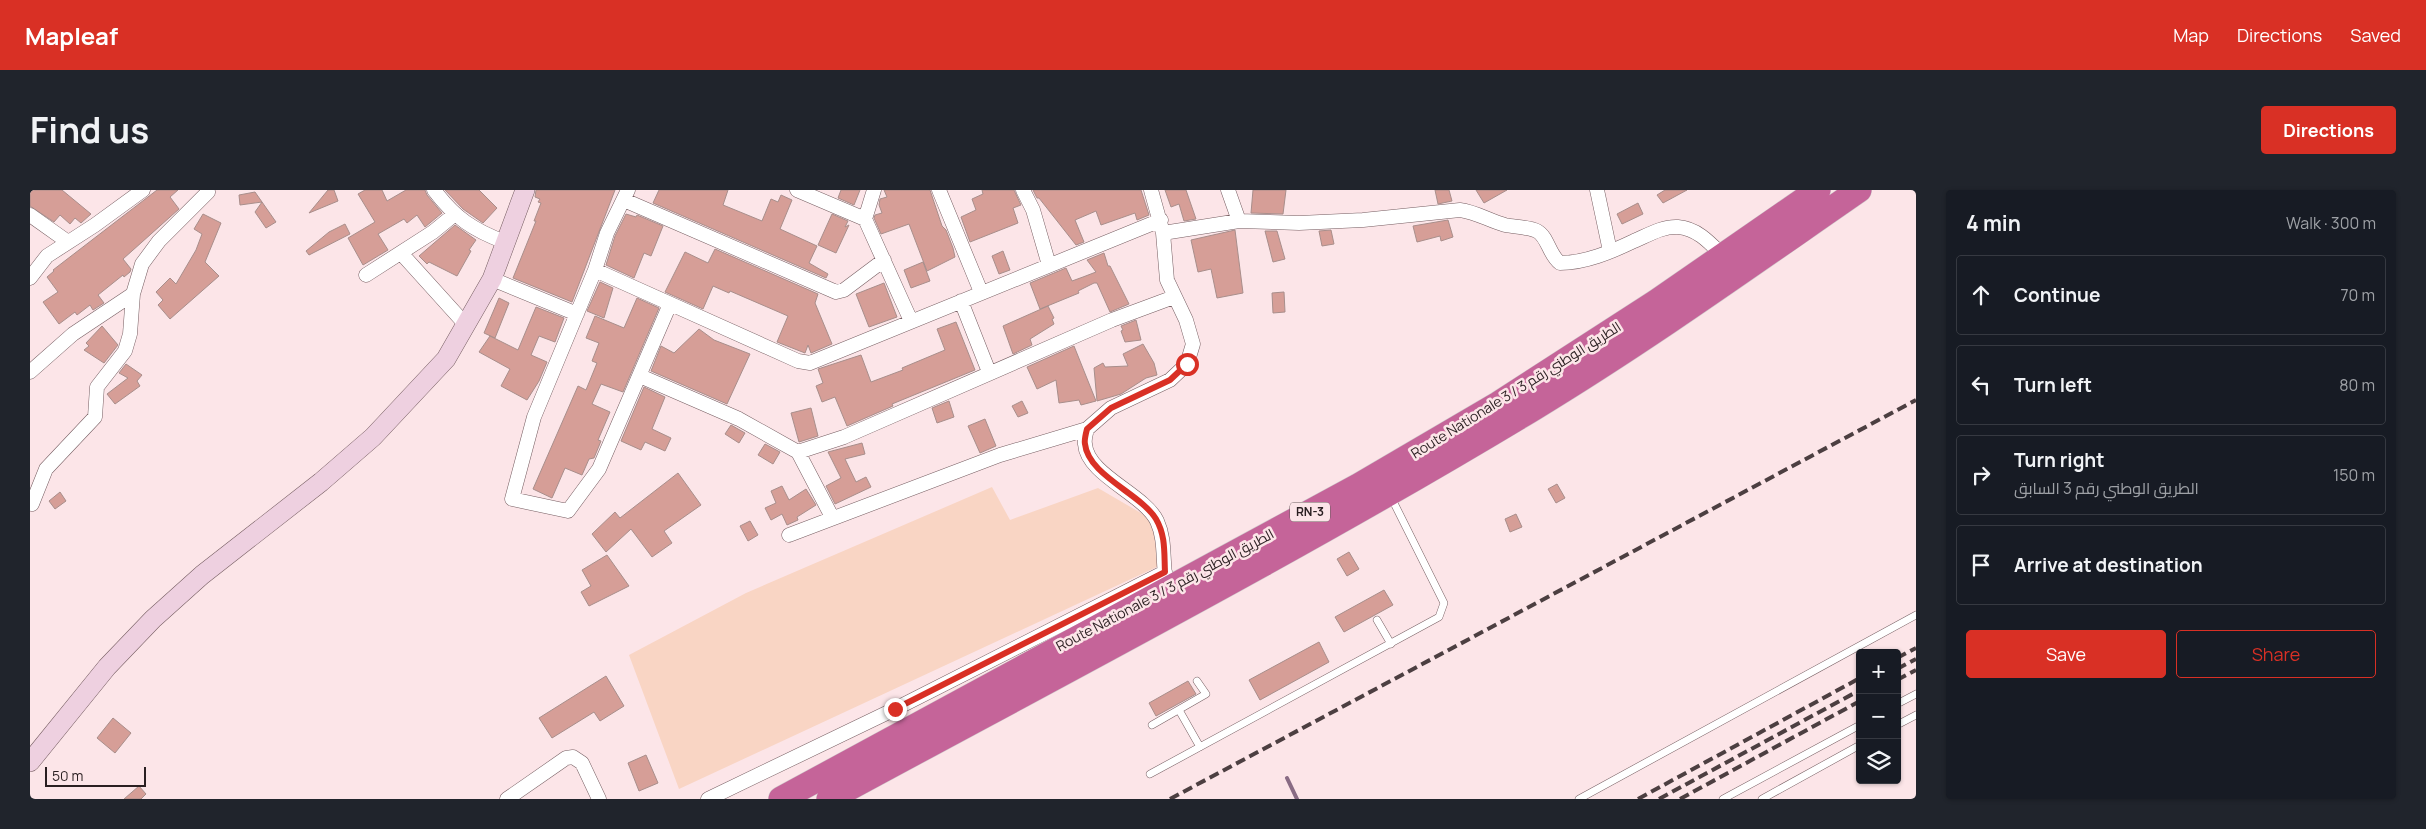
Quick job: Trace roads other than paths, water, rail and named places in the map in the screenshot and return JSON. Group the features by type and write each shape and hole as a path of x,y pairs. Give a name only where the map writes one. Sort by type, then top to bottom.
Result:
{"highway":[{"name":"Route Nationale 3 / الطريق الوطني رقم 3","path":"829,799 1101,638 1166,580 1358,486 1498,404 1656,302 1818,190"},
{"name":"Route Nationale 3 / الطريق الوطني رقم 3","path":"781,799 1389,492 1599,368 1859,190"}],"street":[{"path":"30,278 47,256 95,225 143,190"},
{"path":"32,504 46,469 95,417 97,387 125,351 130,334 133,294 142,264 158,241 208,192 207,190"},
{"path":"434,190 447,208 477,232 505,242"},
{"path":"30,762 129,642 202,575 321,482 373,437 446,359 492,279 525,190"},
{"path":"797,190 865,219 911,321"},
{"path":"865,219 874,190"},
{"path":"939,190 981,292"},
{"path":"1023,190 1033,210 1049,265"},
{"path":"789,535 1000,454 1087,429 1111,408 1170,380 1187,364 1193,344 1186,320 1167,280 1162,226 1151,190"},
{"path":"1228,190 1239,221"},
{"path":"1597,190 1610,251"},
{"path":"670,304 599,469 568,511 512,499 534,417 595,270 607,233 626,195 836,292 844,290 884,260"},
{"path":"595,270 798,361 810,363 1049,265 1162,226 1239,221 1299,223 1363,220 1460,210 1471,212 1504,225 1537,232 1544,238 1550,253 1560,263 1574,263 1610,251 1665,228 1679,227 1707,240 1723,256"},
{"path":"366,275 433,232 455,214"},
{"path":"30,215 68,242"},
{"path":"401,252 466,325"},
{"path":"492,279 577,314"},
{"path":"30,372 73,334 133,294"},
{"path":"798,452 844,438 989,372 1112,320 1174,297"},
{"path":"961,301 989,372"},
{"path":"640,376 739,419 798,452 832,517"},
{"path":"708,799 1166,580 1164,541 1156,519 1141,501 1115,484 1091,458 1085,445 1087,429"},
{"path":"506,799 566,758 573,757 582,763 600,799"}],"lane":[{"path":"1150,774 1439,617 1444,603 1389,492"},
{"path":"1579,799 1916,615"},
{"path":"1377,620 1390,644"},
{"path":"1152,725 1206,694 1197,681"},
{"path":"1901,702 1916,694"},
{"path":"1179,710 1200,747"},
{"path":"1901,723 1916,715"},
{"path":"1723,799 1856,726"},
{"path":"1762,799 1856,748"}],"waterway":[{"path":"1287,778 1297,799"}],"railway":[{"path":"1170,799 1916,400"},
{"path":"1901,656 1916,648"},
{"path":"1901,667 1916,659"},
{"path":"1901,678 1916,670"},
{"path":"1638,799 1856,680"},
{"path":"1659,799 1856,692"},
{"path":"1680,799 1856,703"}]}
